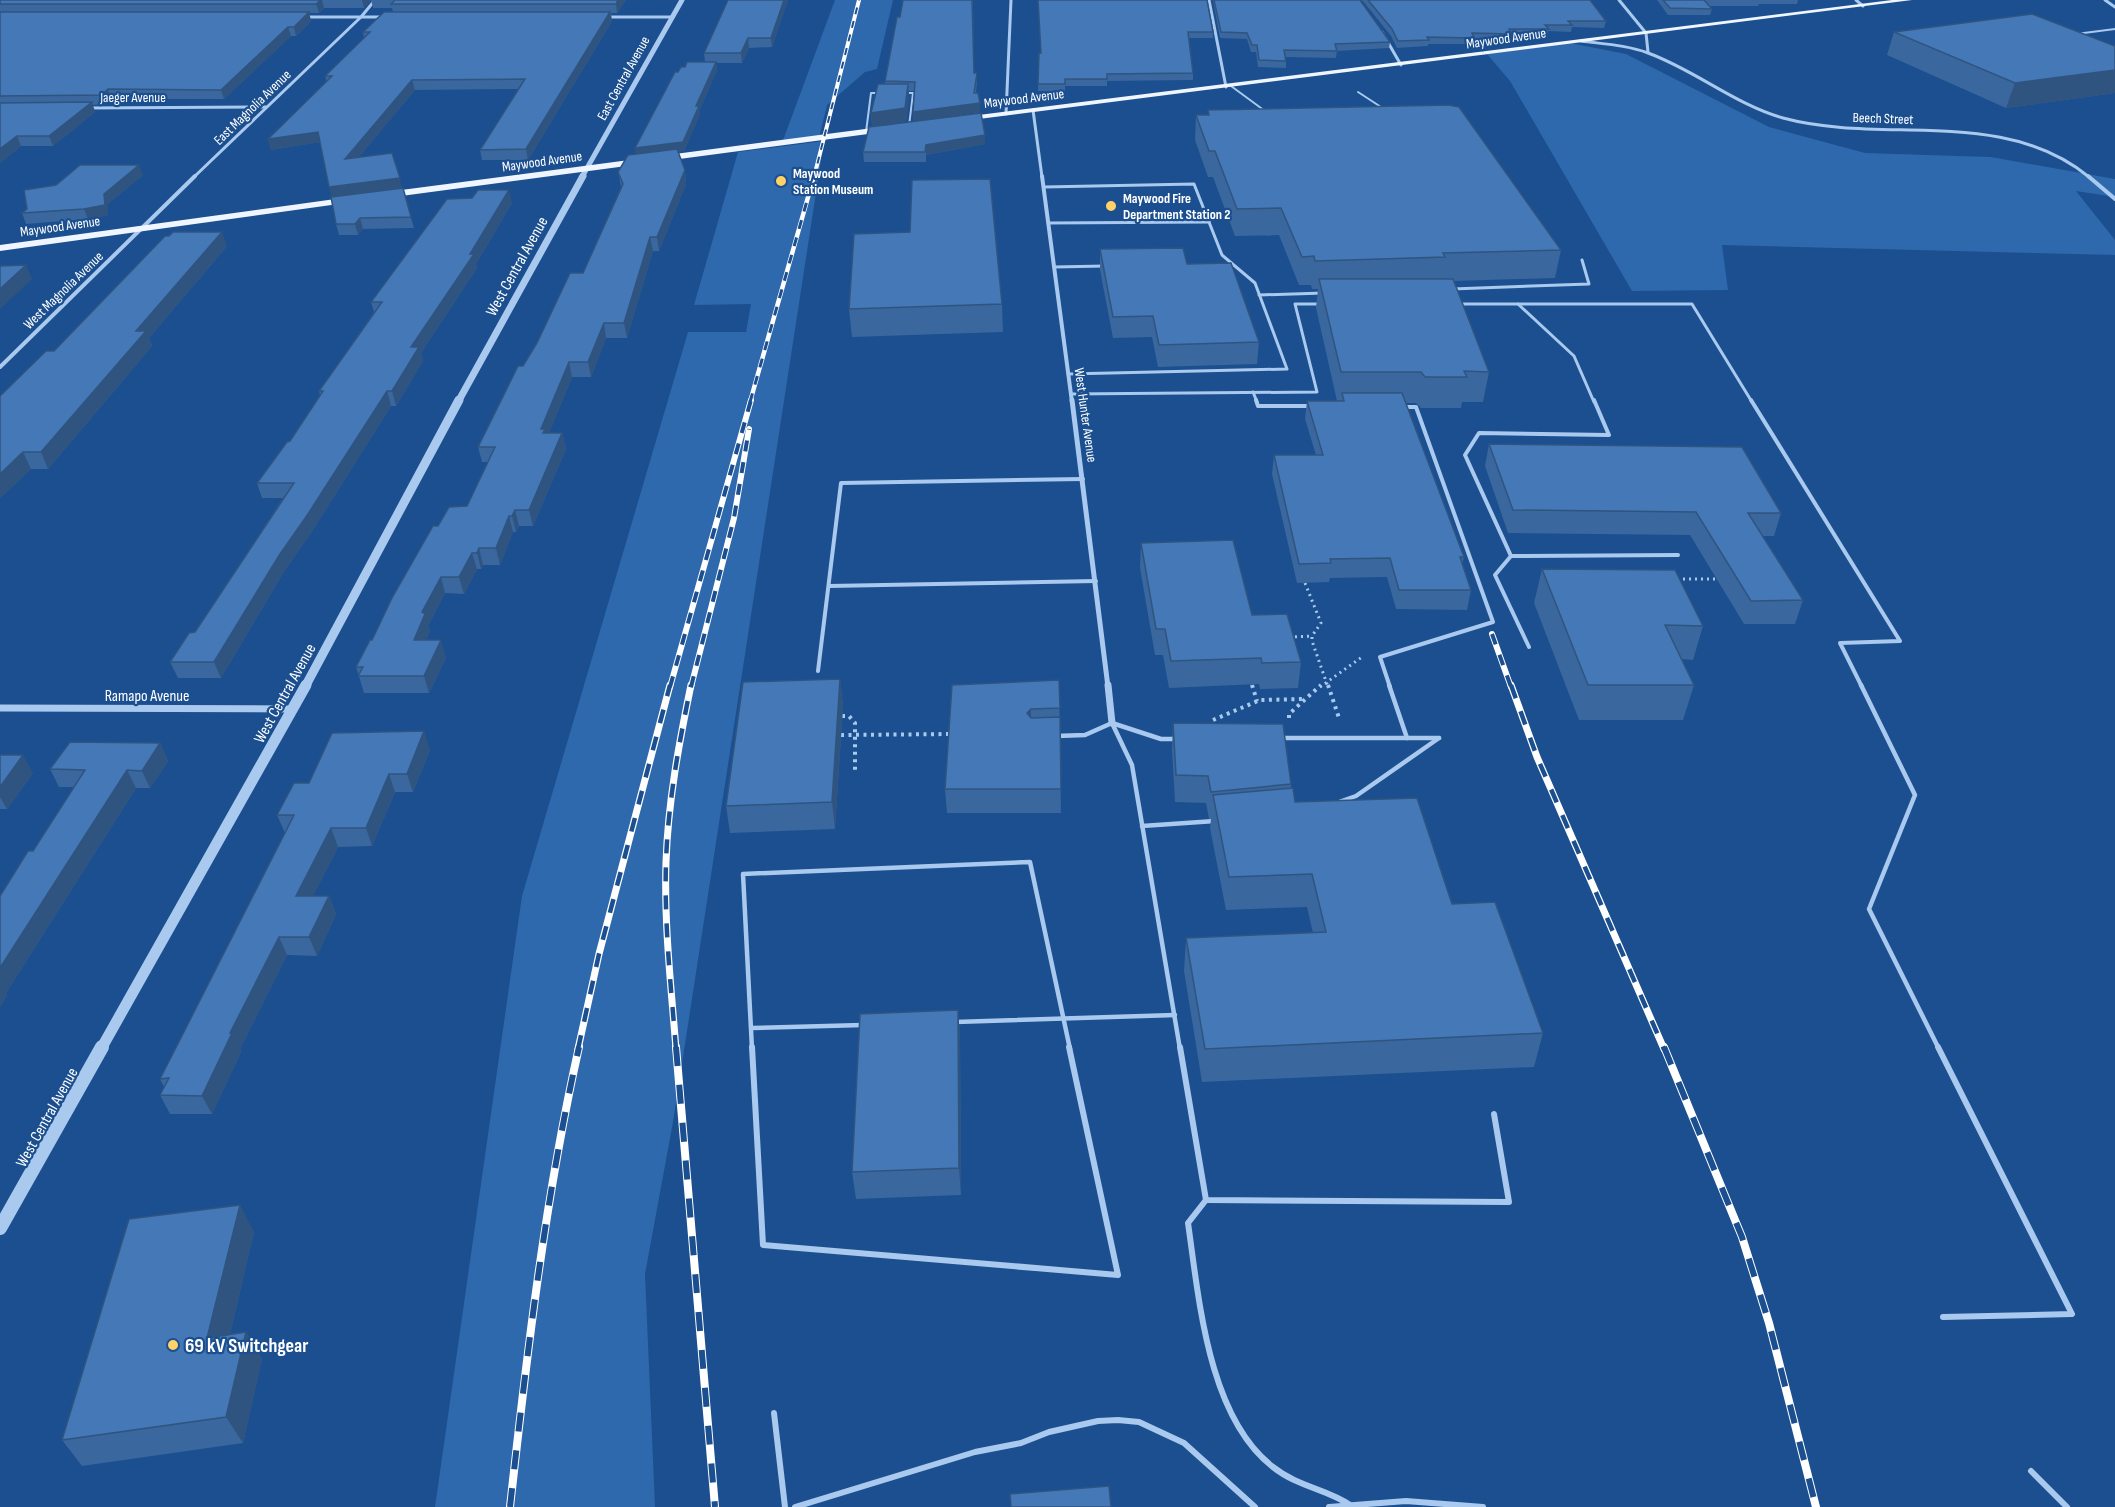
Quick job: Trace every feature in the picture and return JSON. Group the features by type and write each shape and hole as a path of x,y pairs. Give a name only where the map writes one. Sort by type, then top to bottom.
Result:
{"main road":[{"name":"Maywood Avenue","path":"952,121 1909,0"},
{"name":"Maywood Avenue","path":"378,196 920,125"},
{"name":"Maywood Avenue","path":"0,248 366,198"}],"street":[{"name":"East Magnolia Avenue","path":"141,229 361,17 375,0"},
{"name":"East Central Avenue","path":"587,168 682,0"},
{"path":"1006,114 1011,0"},
{"path":"1209,0 1228,86"},
{"path":"1619,0 1647,33 1648,52"},
{"path":"1856,0 1863,6"},
{"path":"2105,0 2115,7"},
{"path":"303,17 397,17"},
{"path":"600,17 672,17"},
{"path":"1379,28 1388,39 1401,65"},
{"name":"Beech Street","path":"1581,42 1648,52 1757,109 1782,118 1829,127 1983,133 2033,145 2064,159 2115,199"},
{"name":"Jaeger Avenue","path":"81,108 267,107"},
{"name":"West Hunter Avenue","path":"1033,110 1083,479 1112,723"},
{"name":"West Central Avenue","path":"0,1228 293,709 587,168"},
{"name":"West Magnolia Avenue","path":"0,367 141,229"},
{"name":"Ramapo Avenue","path":"0,708 293,709"}],"lane":[{"path":"2068,35 2115,29"},
{"path":"1228,86 1272,116"},
{"path":"1358,92 1381,107"},
{"path":"866,132 871,93 882,93"},
{"path":"903,93 913,93 909,126"},
{"path":"1044,187 1194,184 1222,255 1255,283 1287,369 1068,374"},
{"path":"1048,223 1209,222"},
{"path":"1450,289 1589,285 1582,260"},
{"path":"1222,264 1233,264"},
{"path":"1054,267 1108,266"},
{"path":"1259,295 1333,292"},
{"path":"1071,394 1317,392 1295,304 1330,304"},
{"path":"1447,304 1692,304 1900,642 1840,643 1915,795 1869,909 2072,1314 1943,1317"},
{"path":"1511,556 1465,454 1479,433 1608,435 1574,356 1518,304"},
{"path":"1253,392 1258,406 1314,406"},
{"path":"1394,407 1416,407 1493,622 1380,657 1407,738"},
{"path":"818,671 841,483 1083,479"},
{"path":"1529,648 1495,575 1511,556 1678,555"},
{"path":"829,586 1096,581"},
{"path":"1112,723 1132,765 1206,1200 1188,1223 1208,1346 1230,1411 1255,1451 1288,1478 1350,1505"},
{"path":"1053,736 1085,735 1112,723 1161,739 1185,738"},
{"path":"1278,738 1440,738 1356,796 1336,803"},
{"path":"1142,826 1222,820"},
{"path":"1030,862 1118,1275 763,1245 752,1028 744,874 1030,862"},
{"path":"943,1022 1174,1015"},
{"path":"752,1028 872,1024"},
{"path":"1206,1200 1509,1202 1494,1114"},
{"path":"774,1413 785,1507"},
{"path":"795,1507 975,1452 1021,1443 1049,1432 1098,1421 1118,1420 1139,1422 1184,1443 1255,1507"},
{"path":"2031,1471 2067,1507"},
{"path":"1329,1507 1381,1501 1452,1502 1483,1507"}],"path":[{"path":"1305,583 1322,623 1312,636"},
{"path":"1280,637 1312,636"},
{"path":"1312,636 1341,724"},
{"path":"1249,671 1257,701"},
{"path":"1213,720 1257,701 1305,699"},
{"path":"842,716 849,716 855,723 855,771"},
{"path":"841,735 897,736 962,733"}],"shaded area":[{"path":"835,0 893,0 877,69 865,72 827,105 819,138 782,143"},
{"path":"1570,43 1626,54 1769,127 1865,153 1991,157 2115,179 2115,197 2076,191 2115,240 2115,255 1722,245 1728,290 1632,291 1510,81 1487,54"},
{"path":"824,141 673,1122 645,1274 655,1507 435,1507 522,896 688,332 746,332 751,304 694,305 738,152"}],"building":[{"path":"0,0 321,0 316,4 0,4"},
{"path":"395,0 618,0 616,4 391,4"},
{"path":"728,0 784,0 771,38 748,38 741,53 704,53"},
{"path":"903,0 972,0 974,73 977,73 974,93 978,93 980,103 913,112 915,82 885,81 897,17 900,17"},
{"path":"1038,0 1207,0 1213,32 1188,32 1193,73 1107,74 1107,79 1065,79 1065,84 1038,84 1039,53 1041,53"},
{"path":"1214,0 1360,0 1390,42 1335,44 1337,51 1284,50 1286,61 1259,60 1257,45 1252,45 1247,33 1221,32"},
{"path":"1368,0 1590,0 1606,21 1568,21 1572,25 1545,25 1549,29 1509,29 1512,34 1472,33 1474,38 1427,37 1429,40 1398,41 1392,29"},
{"path":"1663,0 1704,0 1712,9 1670,8"},
{"path":"0,12 309,12 294,27 288,27 221,90 108,89 101,95 0,96"},
{"path":"384,12 610,12 526,149 480,150 525,79 412,80 345,159 392,153 400,178 329,187 318,132 268,139 332,76 325,76 370,32 363,32"},
{"path":"2032,14 2115,46 2115,70 2015,83 1894,32"},
{"path":"687,62 716,62 683,142 635,148 675,72 685,67"},
{"path":"878,84 908,84 905,108 871,113"},
{"path":"92,102 49,136 17,136 0,149 0,103"},
{"path":"1449,105 1459,107 1561,250 1443,253 1445,257 1315,261 1314,256 1302,257 1281,208 1237,209 1215,151 1209,151 1196,115 1209,115 1208,110"},
{"path":"981,113 985,135 926,145 925,152 863,152 869,127"},
{"path":"677,149 685,170 657,237 650,237 624,323 604,323 588,362 569,362 541,429 545,429 543,433 562,433 529,510 515,510 512,516 509,516 496,548 479,548 477,553 472,553 459,577 441,577 422,612 425,614 414,640 441,640 424,676 358,676 363,667 356,667 433,526 438,526 449,507 467,506 495,447 478,447 518,366 523,366 537,343 570,273 583,273 623,184 618,172 628,155"},
{"path":"80,165 139,165 104,194 105,205 84,209 22,213 27,209 24,190 56,185"},
{"path":"990,179 1002,304 849,309 854,234 910,232 912,180"},
{"path":"403,188 411,217 360,218 355,224 336,224 331,197"},
{"path":"478,190 509,190 470,254 474,254 411,347 419,347 392,391 387,391 280,554 214,662 170,662 189,633 195,632 294,483 257,483 290,441 323,391 319,391 382,302 371,302 447,199 472,198"},
{"path":"173,232 222,232 136,331 146,331 41,452 23,452 0,474 0,396 46,351 54,351 165,236"},
{"path":"1183,248 1187,264 1231,263 1259,342 1159,345 1153,316 1113,317 1100,249"},
{"path":"26,265 0,289 0,266"},
{"path":"1319,279 1453,279 1489,372 1464,371 1467,377 1425,377 1421,372 1341,372"},
{"path":"1342,393 1402,393 1464,557 1460,557 1471,590 1399,590 1390,558 1330,559 1331,563 1299,564 1274,455 1323,455 1307,401 1344,401"},
{"path":"1489,444 1742,447 1781,513 1748,513 1803,600 1751,601 1696,512 1513,510"},
{"path":"1233,540 1252,615 1287,614 1301,662 1262,663 1261,658 1171,661 1165,629 1156,629 1141,543"},
{"path":"1542,569 1675,570 1703,626 1665,625 1694,685 1588,685"},
{"path":"840,679 832,802 726,806 743,682"},
{"path":"1059,680 1060,708 1031,709 1027,713 1031,718 1060,717 1061,789 945,789 952,685"},
{"path":"1173,723 1283,724 1291,784 1211,792 1208,776 1176,775"},
{"path":"424,731 407,774 389,774 366,828 331,828 296,896 329,896 309,937 279,937 230,1033 232,1033 202,1096 160,1095 169,1078 160,1079 294,815 277,815 294,783 309,783 332,733"},
{"path":"70,742 160,743 142,771 127,770 0,968 0,896 28,851 33,851 85,770 50,769"},
{"path":"0,755 23,755 0,787"},
{"path":"1293,788 1295,802 1417,798 1452,904 1495,902 1543,1033 1205,1049 1186,938 1326,932 1312,874 1229,877 1213,795"},
{"path":"958,1010 959,1168 852,1172 860,1014"},
{"name":"69 kV Switchgear","path":"240,1205 207,1338 246,1332 226,1417 62,1440 129,1219"},
{"path":"1109,1486 1111,1507 1011,1507 1010,1494"}],"railway":[{"path":"814,177 859,0"},
{"path":"750,402 814,176"},
{"path":"670,687 751,400"},
{"path":"691,687 734,518 749,429"},
{"path":"1492,634 1511,687"},
{"path":"578,1049 599,954 670,685"},
{"path":"676,1049 667,932 666,862 675,773 691,685"},
{"path":"1511,685 1537,757 1664,1049"},
{"path":"510,1507 530,1334 547,1219 579,1047"},
{"path":"676,1047 715,1507"},
{"path":"1664,1047 1742,1237 1769,1323 1816,1507"}],"place":[{"name":"Maywood Station Museum","path":"781,181"},
{"name":"Maywood Fire Department Station 2","path":"1111,206"},
{"name":"69 kV Switchgear","path":"173,1345"}]}
